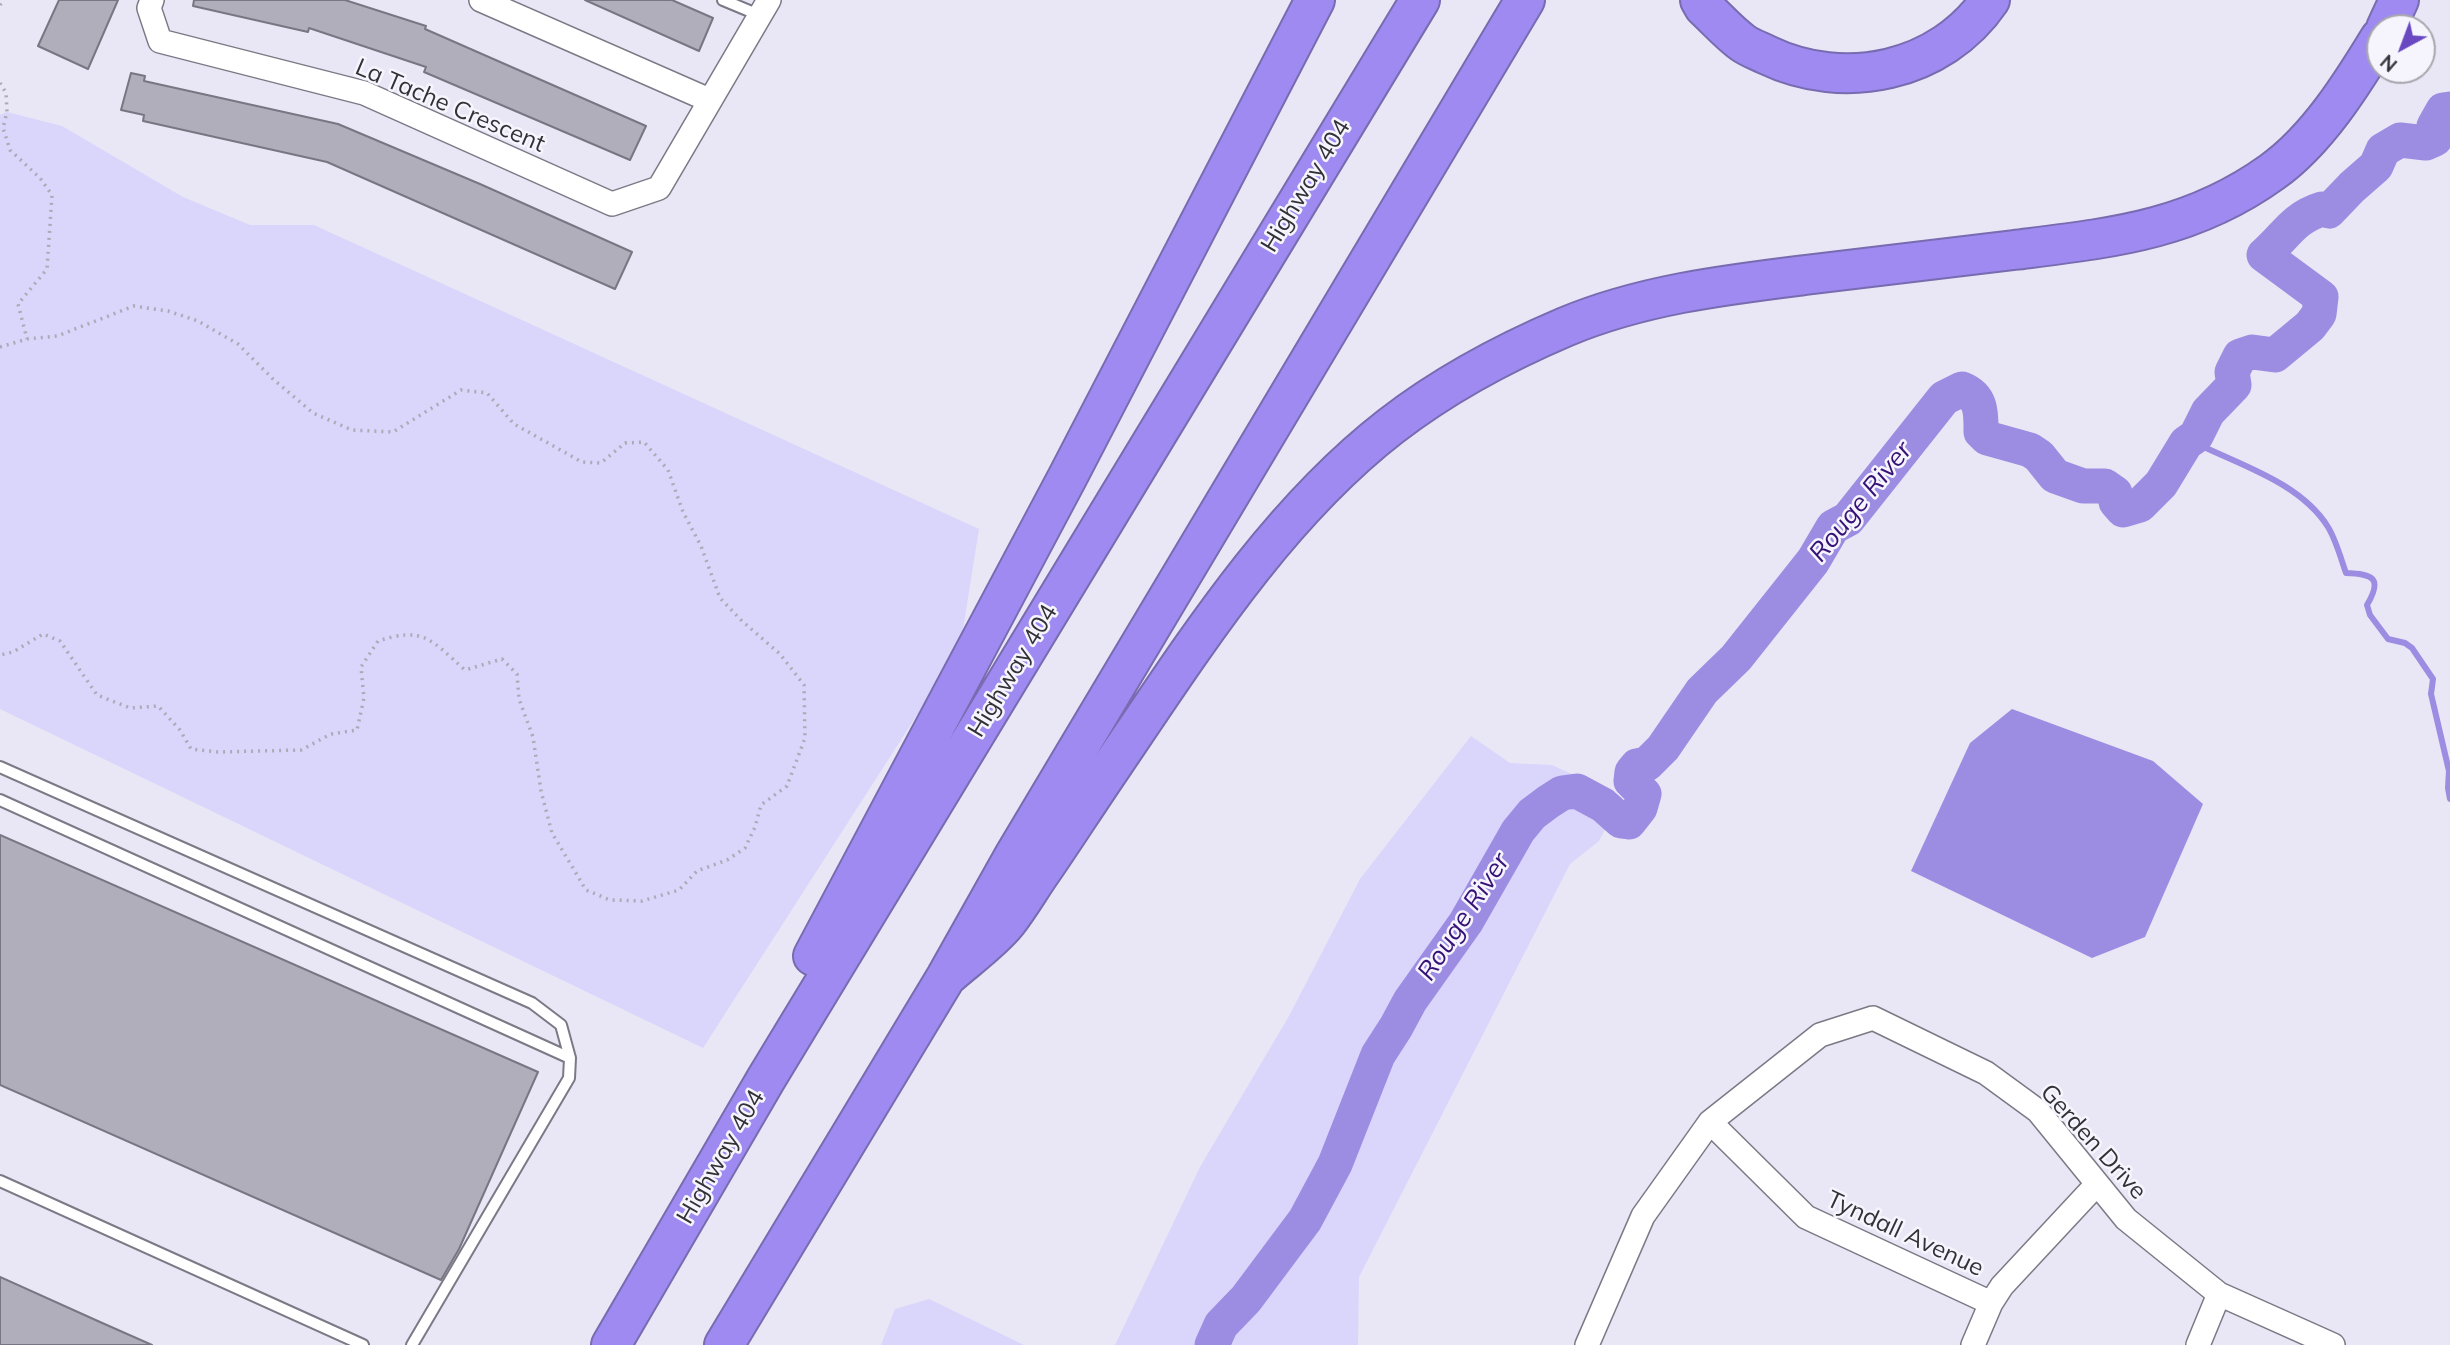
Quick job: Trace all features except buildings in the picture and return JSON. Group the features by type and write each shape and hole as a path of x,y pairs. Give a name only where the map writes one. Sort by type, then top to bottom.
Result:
{"highway":[{"path":"766,1079 765,1053 780,1016 1073,466 1315,0"},
{"name":"Highway 404","path":"611,1345 766,1079 1420,0"},
{"path":"724,1345 946,977 1014,856 1525,0"},
{"path":"1700,0 1704,7 1744,44 1787,65 1816,72 1847,74 1876,73 1902,67 1928,54 1958,35 1981,13 1990,0"},
{"path":"946,977 1005,925 1179,668 1232,595 1291,522 1341,469 1391,426 1456,382 1497,358 1569,325 1638,303 1713,287 2110,238 2178,222 2228,200 2275,170 2314,131 2346,93 2366,61"}],"street":[{"name":"La Tache Crescent","path":"152,0 149,8 160,41 364,93 612,204 659,188 709,100"},
{"path":"481,0 709,100 764,8"},
{"name":"Gerden Drive","path":"1587,1345 1643,1216 1710,1122 1820,1035 1873,1018 1986,1073 2038,1111 2126,1219 2219,1294 2333,1345"},
{"name":"Tyndall Avenue","path":"1710,1122 1806,1217 1992,1303"},
{"path":"1973,1345 2002,1286 2097,1184"},
{"path":"2198,1345 2219,1294"}],"lane":[{"path":"723,0 764,8"},
{"path":"0,767 533,1003 561,1025 570,1058 569,1078 412,1345"},
{"path":"0,800 570,1058"},
{"path":"0,1181 363,1345"}],"path":[{"path":"0,5 3,0"},
{"path":"0,83 6,93 7,112 3,128 10,150 40,178 52,195 47,269 18,304 27,339"},
{"path":"0,347 27,339 57,336 134,306 168,311 198,321 238,344 313,413 352,430 393,432 461,390 487,393 514,424 582,462 601,463 625,443 644,442 668,470 720,598 780,654 804,685 805,738 787,786 761,805 745,848 727,860 697,871 679,890 642,901 610,900 586,890 552,833 541,791 533,737 519,699 517,674 502,659 465,670 426,638 402,633 378,641 361,667 364,698 357,730 331,734 301,750 218,752 191,749 180,730 158,706 130,708 97,695 60,641 43,634 13,652 0,656"}],"shaded area":[{"path":"7,112 62,126 183,197 250,225 314,225 979,529 960,648 703,1048 0,709 0,115"},
{"path":"2012,709 2153,761 2203,804 2145,937 2092,958 1911,871 1970,743"},
{"path":"1471,736 1510,763 1552,765 1622,797 1599,841 1570,864 1359,1277 1358,1345 1115,1345 1200,1167 1289,1016 1360,879"},
{"path":"929,1299 1024,1345 881,1345 895,1309"}],"waterway":[{"name":"Rouge River","path":"1212,1345 1221,1325 1246,1299 1305,1220 1335,1164 1378,1055 1410,1001 1466,922 1518,831 1532,814 1548,802 1562,793 1577,791 1603,805 1621,821 1629,822 1640,808 1644,794 1631,781 1632,772 1637,766 1647,764 1663,748 1702,691 1736,658 1813,561 1833,527 1848,519 1944,398 1962,389 1969,392 1979,406 1981,432 1987,438 2030,450 2039,456 2055,476 2083,486 2105,486 2115,493 2116,502 2123,510 2140,505 2161,484 2186,443 2196,436 2208,412 2234,385 2232,372 2240,356 2252,352 2275,355 2310,326 2319,314 2321,297 2264,255 2304,217 2322,209 2329,211 2376,166 2383,150 2400,140 2426,143 2435,139 2434,126 2443,110 2450,109"},
{"path":"2196,436 2204,447 2272,479 2304,500 2328,527 2346,573 2373,579 2374,589 2367,605 2370,615 2388,639 2405,643 2412,648 2433,679 2431,694 2449,771 2450,799"}]}
